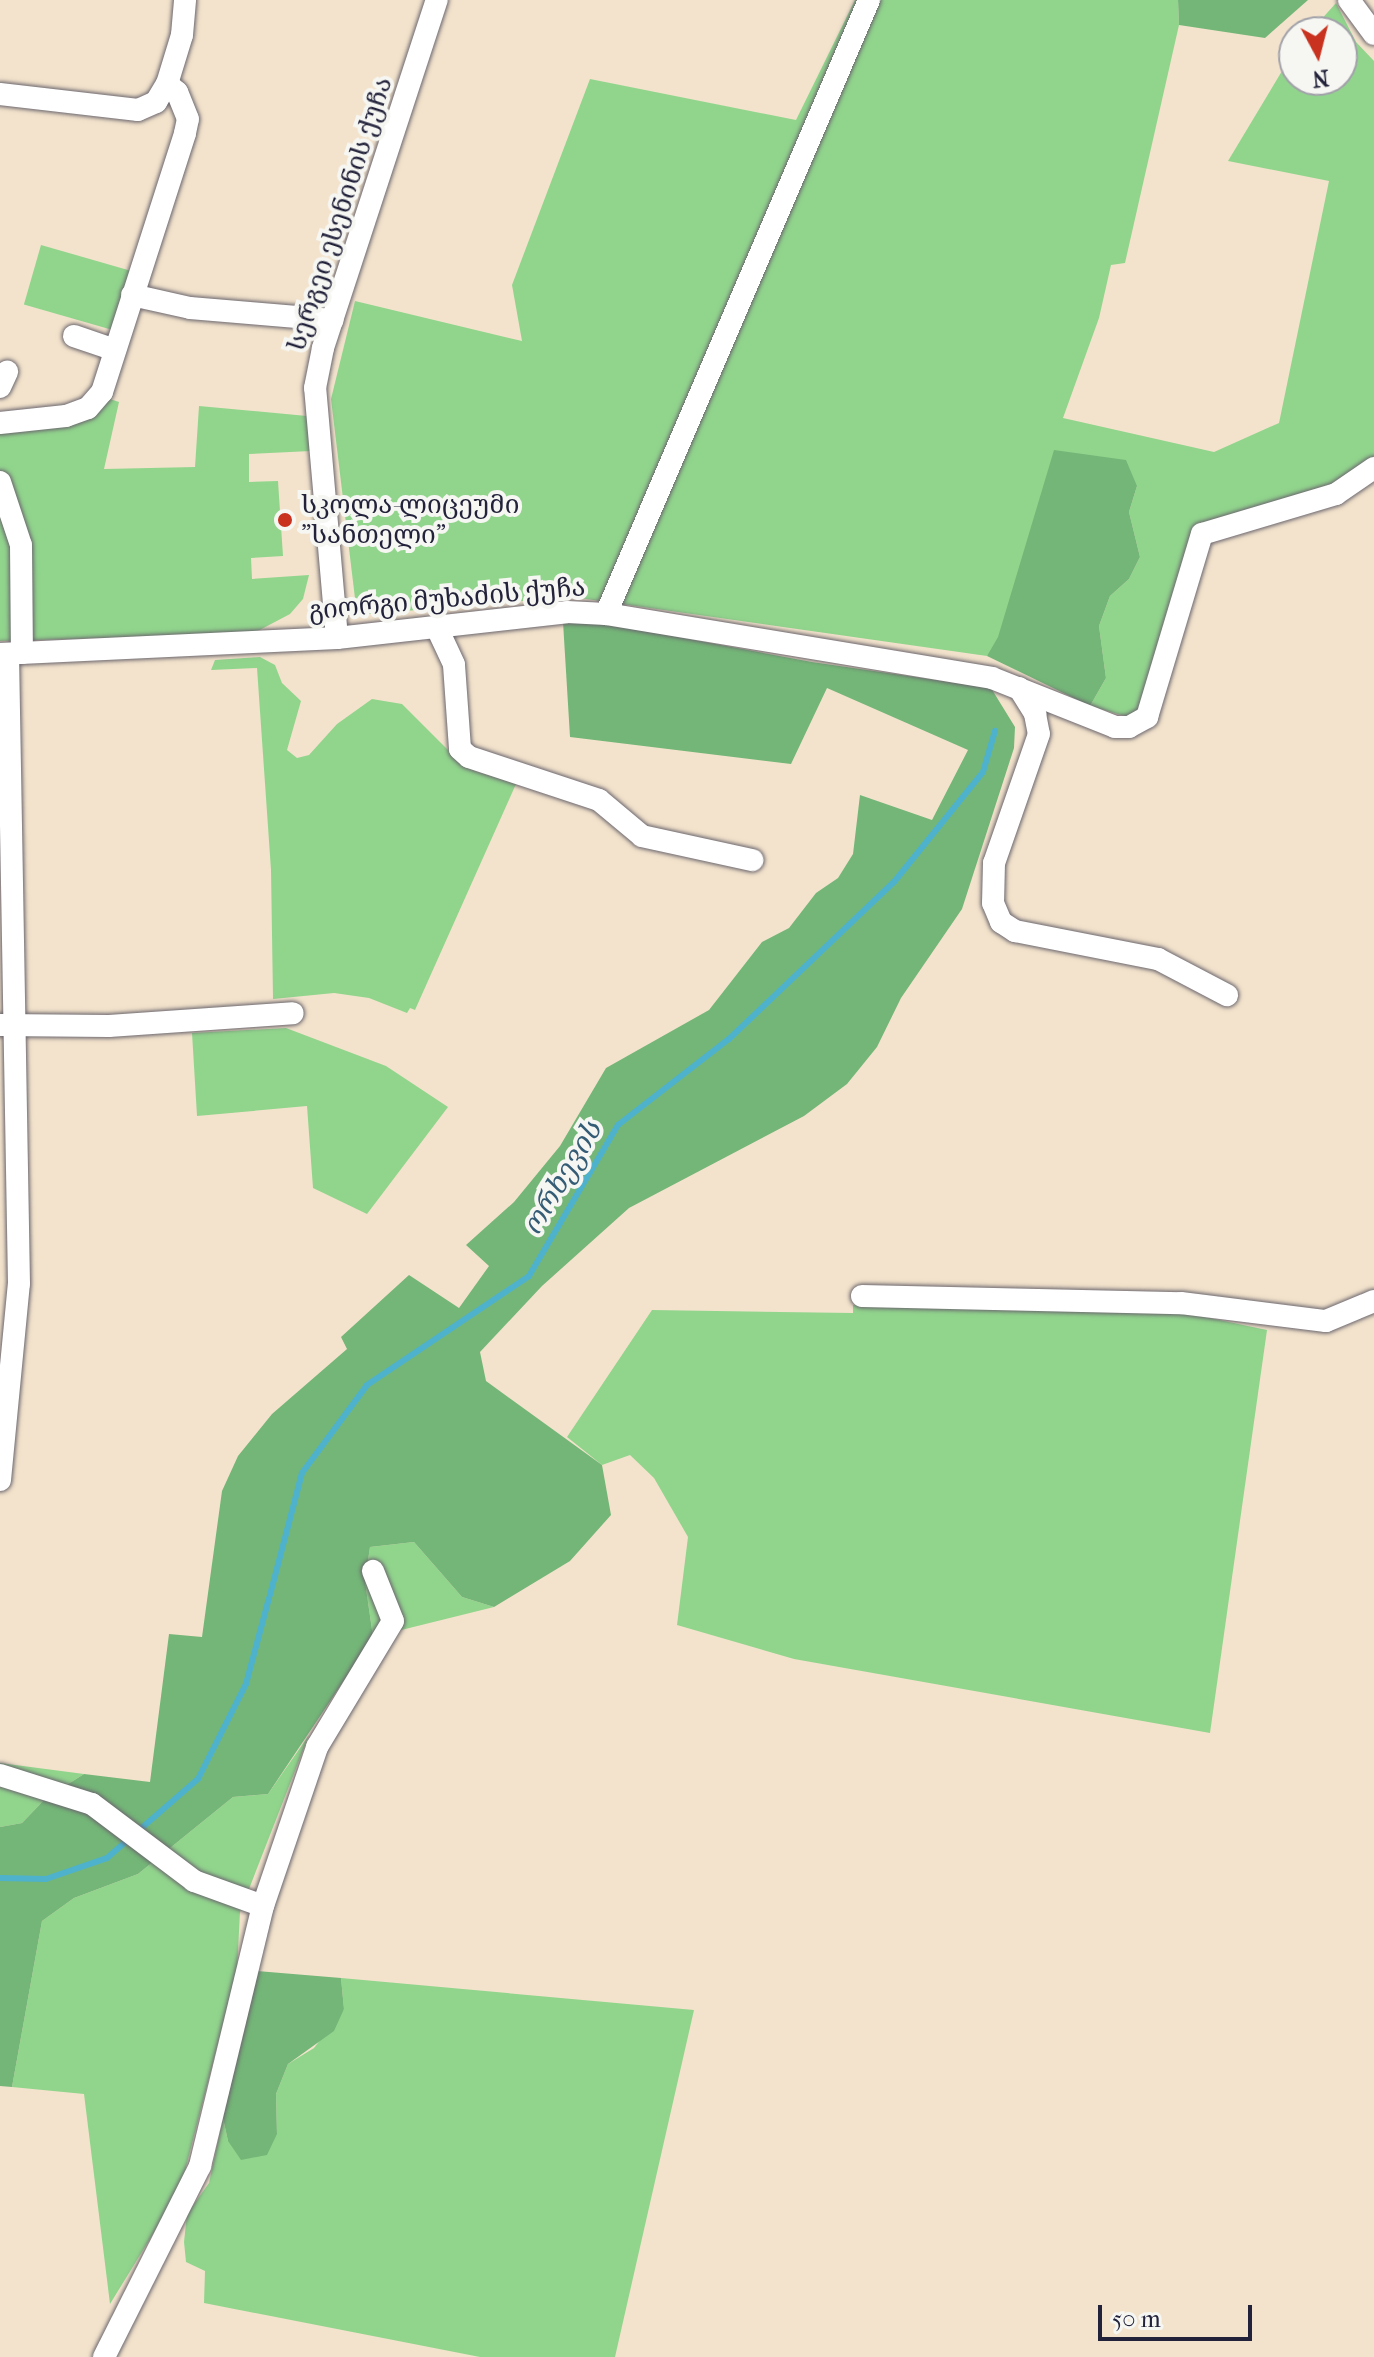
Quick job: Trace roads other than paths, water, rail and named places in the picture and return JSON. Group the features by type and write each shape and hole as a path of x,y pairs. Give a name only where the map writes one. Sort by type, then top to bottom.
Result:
{"street":[{"path":"0,94 138,110 156,102 167,84 182,35 185,0"},
{"name":"სერგეი ესენინის ქუჩა","path":"337,638 315,388 332,320 437,0"},
{"path":"606,614 869,0"},
{"path":"1349,0 1374,34"},
{"path":"0,423 39,421 88,408 102,392 188,119 177,92 167,84"},
{"path":"132,295 190,308 332,320"},
{"path":"74,336 115,350"},
{"name":"გიორგი მუხაძის ქუჩა","path":"10,654 337,638 438,630 567,612 606,614 992,678 1115,727 1141,724 1147,717 1202,534 1336,494 1374,468"},
{"path":"0,482 21,545 10,654 10,1284 0,1480"},
{"path":"438,630 454,665 460,749 469,757 599,800 642,836 752,860"},
{"path":"1019,688 1035,714 1039,734 994,863 991,886 1001,922 1015,931 1158,959 1227,995"},
{"path":"8,1024 109,1026 293,1013"},
{"path":"862,1296 1181,1303 1326,1321 1374,1301"},
{"path":"104,2357 200,2166 263,1906 317,1747 393,1621 373,1571"},
{"path":"0,1775 92,1804 194,1881 263,1906"}],"waterway":[{"name":"ორხევის","path":"270,1595 302,1473 367,1385 529,1276 618,1125 729,1039 894,882 983,772 995,731"},
{"name":"ორხევის","path":"137,1832 198,1779 246,1684 269,1598"},
{"name":"ორხევის","path":"0,1878 46,1879 107,1858 129,1839"}],"place":[{"name":"სკოლა-ლიცეუმი \"სანთელი\"","path":"285,520"}]}
